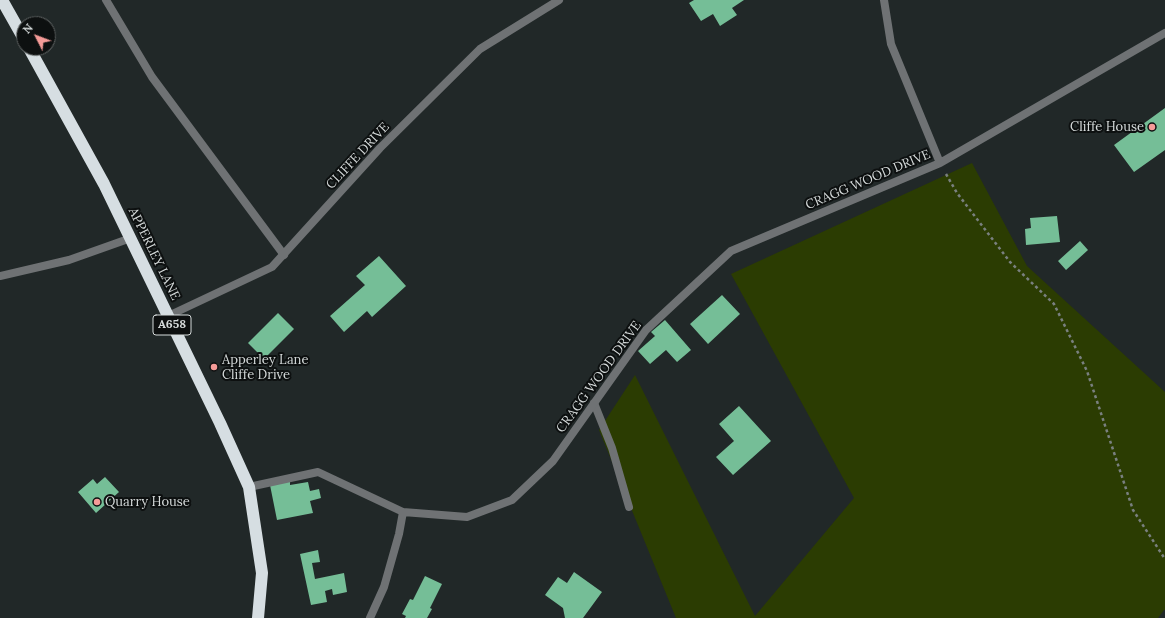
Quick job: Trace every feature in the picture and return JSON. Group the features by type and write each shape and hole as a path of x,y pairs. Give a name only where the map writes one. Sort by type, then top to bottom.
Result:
{"highway":[{"path":"2,0 16,25"},
{"name":"APPERLEY LANE","path":"33,56 104,184 220,423 248,487 262,573 258,618"}],"street":[{"path":"106,0 152,77 284,255"},
{"name":"CLIFFE DRIVE","path":"168,316 272,267 380,148 480,49 559,0"},
{"path":"884,0 891,44 940,163"},
{"name":"CRAGG WOOD DRIVE","path":"248,487 318,472 404,512 467,517 512,500 553,461 646,330 731,251 940,163 1165,33"},
{"path":"0,276 69,260 130,238"},
{"path":"594,403 612,448 629,507"},
{"path":"370,618 384,587 404,512"}],"path":[{"path":"940,163 956,194 1010,262 1054,304 1087,371 1133,510 1165,560"}],"green space":[{"path":"972,163 1027,266 1165,392 1165,610 1158,618 676,618 599,430 635,375 755,616 854,498 731,274"}],"building":[{"path":"694,0 744,0 732,8 737,15 720,26 713,14 701,21 689,3"},
{"name":"Cliffe House","path":"1165,108 1165,150 1134,172 1114,145"},
{"path":"1057,216 1060,242 1026,245 1025,229 1031,228 1030,218"},
{"path":"1080,241 1088,250 1066,270 1058,261"},
{"path":"379,256 406,286 372,317 367,311 344,332 330,316 365,285 356,276"},
{"path":"722,295 740,314 708,344 690,324"},
{"path":"278,313 294,329 264,359 248,343"},
{"path":"665,320 691,350 677,362 666,350 650,364 638,351 655,336 651,332"},
{"path":"739,406 771,441 733,475 716,457 734,441 719,424"},
{"name":"Quarry House","path":"105,477 119,492 96,513 78,492 93,479 97,484"},
{"path":"290,481 290,485 308,482 310,491 319,489 321,498 310,501 313,513 277,520 270,485"},
{"path":"318,550 320,562 312,563 315,579 344,573 347,592 333,595 332,589 325,591 327,602 311,605 300,554"},
{"path":"574,572 602,592 583,618 565,618 563,608 545,595 558,577 567,583"},
{"path":"425,576 442,584 430,608 432,609 427,618 405,618 406,616 402,614 410,599 413,600"}],"place":[{"name":"Cliffe House","path":"1152,127"},
{"name":"Apperley Lane Cliffe Drive","path":"214,367"},
{"name":"Quarry House","path":"97,502"}]}
